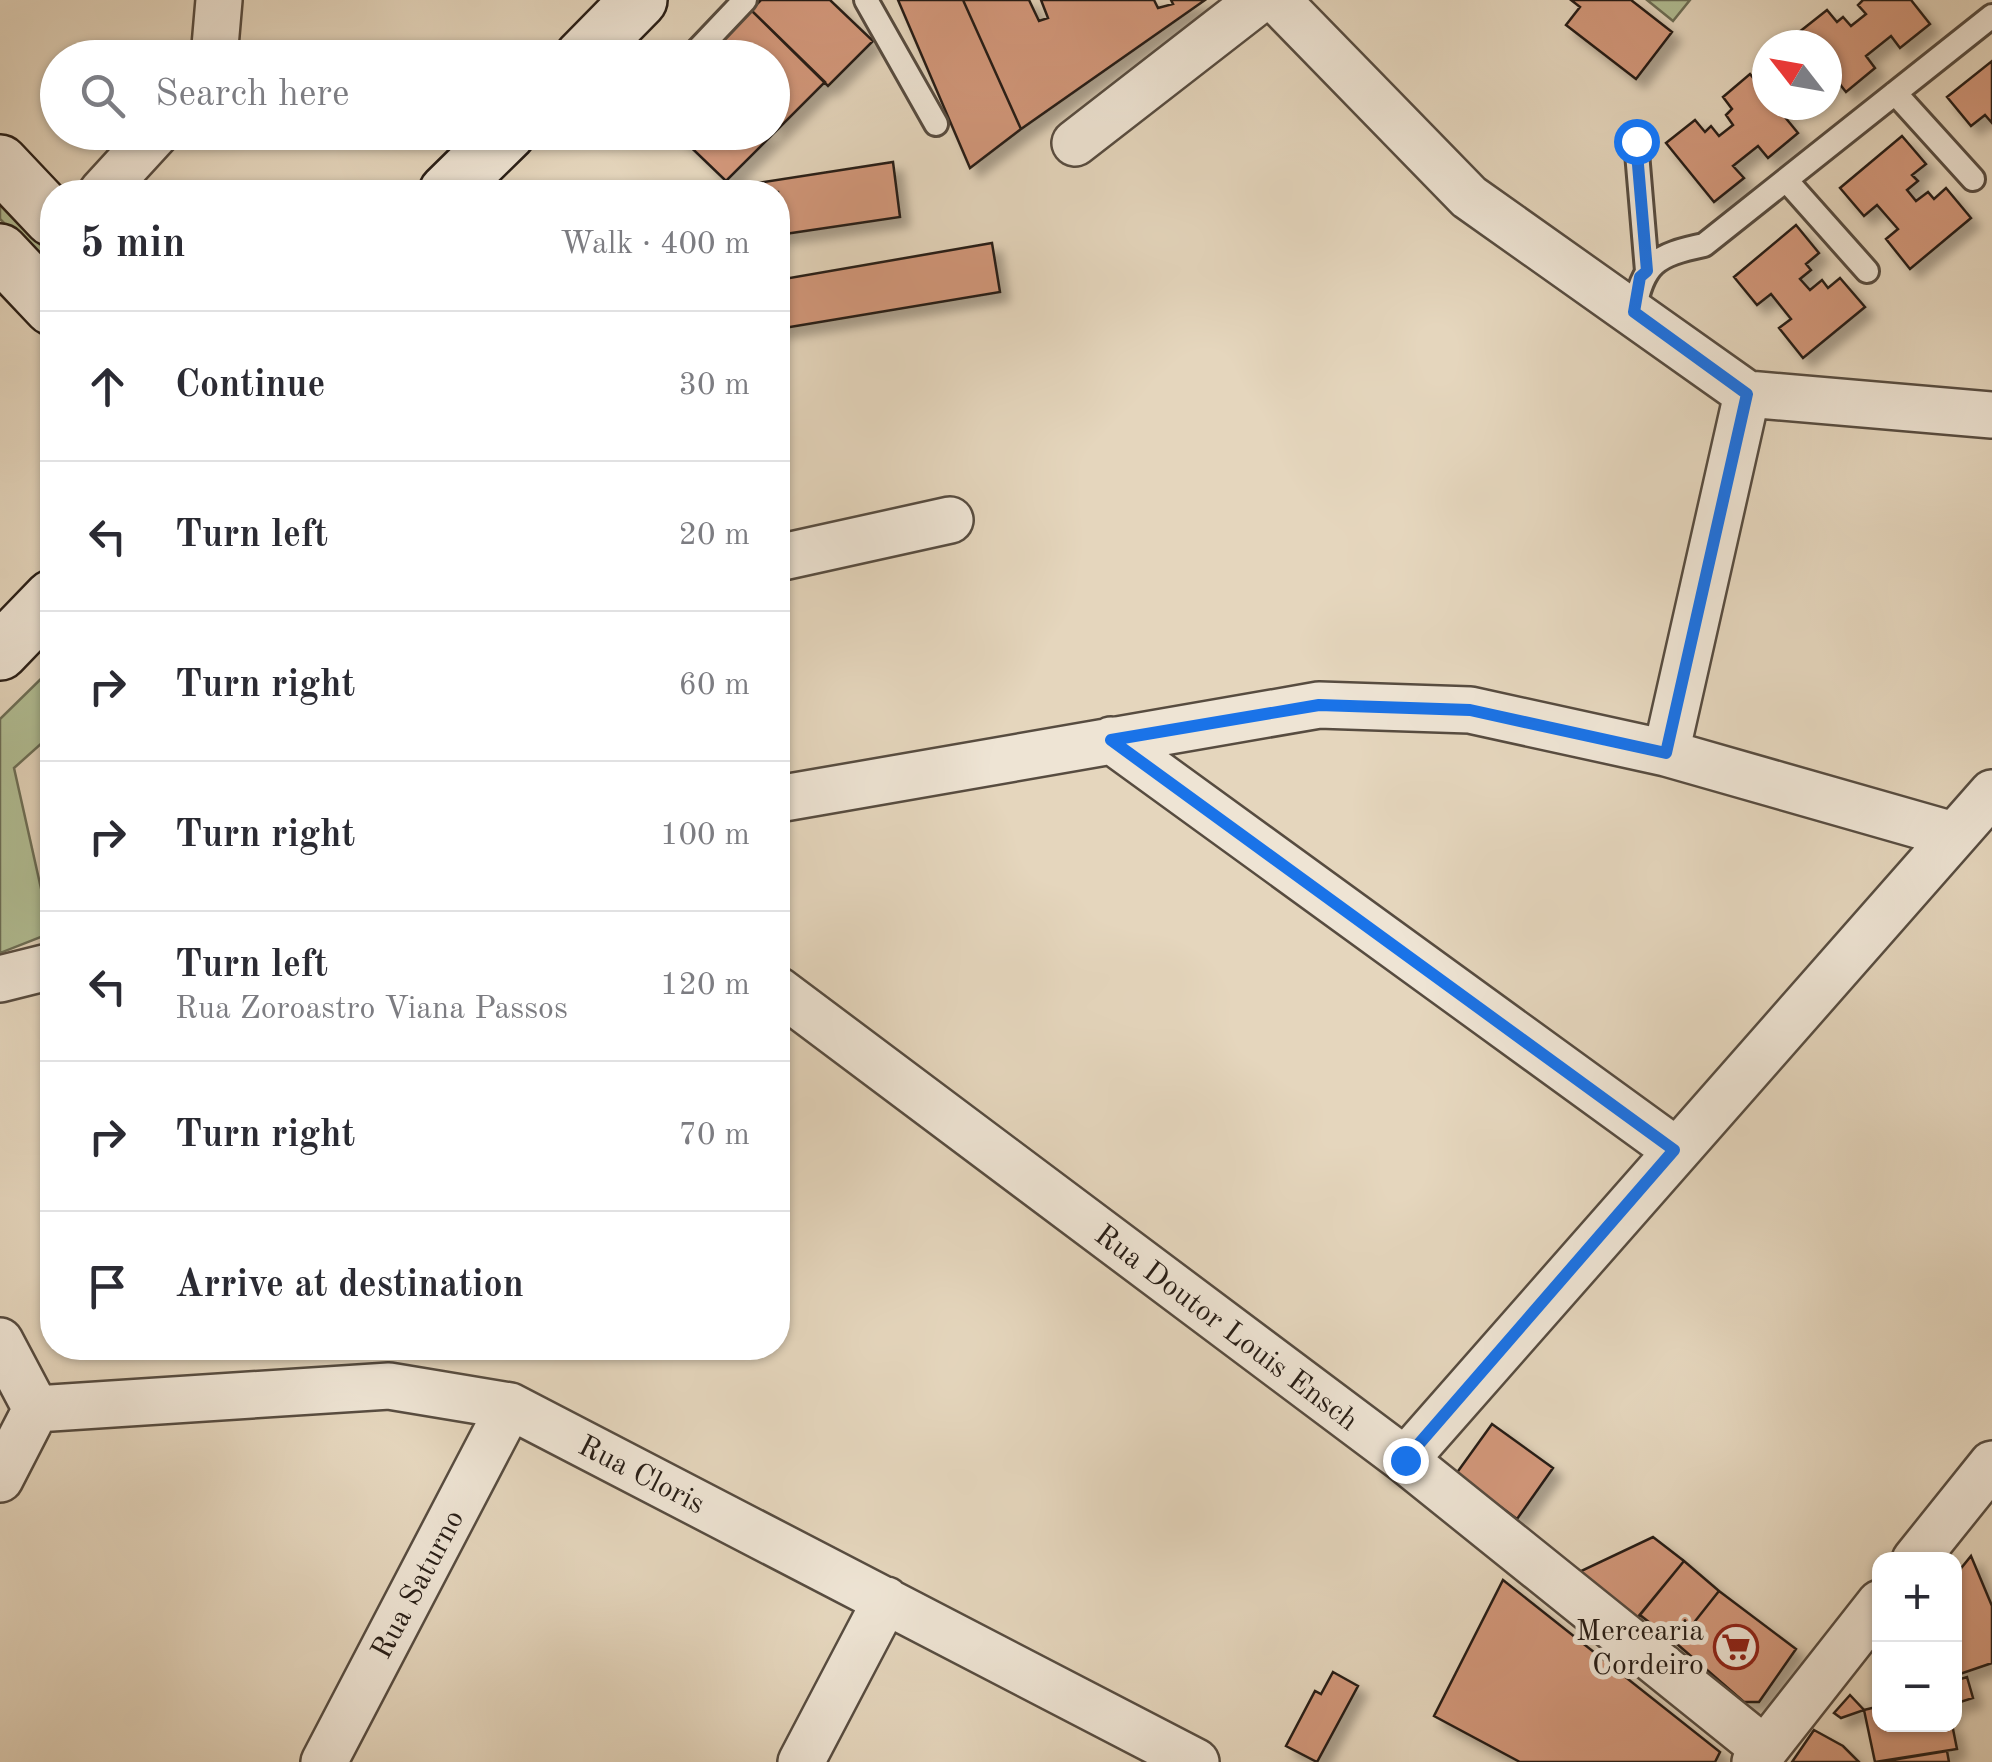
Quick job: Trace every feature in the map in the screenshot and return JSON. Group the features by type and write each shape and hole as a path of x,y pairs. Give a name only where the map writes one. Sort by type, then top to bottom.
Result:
{"main road":[{"path":"599,40 638,0"},
{"path":"459,180 490,150"},
{"path":"0,164 40,206"},
{"path":"0,252 40,294"},
{"path":"0,652 40,610"}],"street":[{"path":"216,40 219,0"},
{"path":"1075,143 1259,0"},
{"path":"1277,0 1469,198 1641,291 1747,394 1992,415"},
{"path":"113,180 140,150"},
{"path":"1666,753 1747,394"},
{"path":"790,555 950,520"},
{"path":"790,796 1319,705 1470,710 1666,753 1953,835"},
{"path":"1111,740 1674,1150"},
{"path":"1405,1460 1992,793"},
{"path":"0,979 40,969"},
{"name":"Rua Doutor Louis Ensch","path":"790,999 1405,1460 1759,1755"},
{"path":"0,1341 36,1409 0,1479"},
{"name":"Rua Cloris","path":"36,1409 389,1386 510,1406 1196,1762"},
{"name":"Rua Saturno","path":"324,1762 510,1406"},
{"path":"1922,1552 1989,1478"},
{"path":"801,1762 886,1600"},
{"path":"1759,1755 1872,1614"}],"lane":[{"path":"707,40 745,0"},
{"path":"866,0 936,124"},
{"path":"1641,291 1667,252 1704,246 1992,16"},
{"path":"1896,93 1972,179"},
{"path":"1636,141 1641,291"},
{"path":"1786,180 1867,271"}],"green space":[{"path":"1647,0 1690,0 1673,21"},
{"path":"0,193 40,235 40,259 0,219"},
{"path":"40,680 40,745 14,768 40,884 40,937 0,953 0,719"}],"building":[{"path":"761,0 830,0 873,41 828,86 790,48 790,40 781,40 751,10"},
{"path":"898,0 963,0 1021,129 970,168"},
{"path":"963,0 1029,0 1039,21 1048,18 1041,0 1154,0 1158,8 1173,4 1171,0 1205,0 1021,129"},
{"path":"1571,0 1631,0 1672,32 1636,79 1566,25 1580,7"},
{"path":"1863,0 1911,0 1930,24 1900,48 1891,36 1866,56 1875,68 1846,92 1842,87 1842,30 1802,30 1827,10 1837,22 1843,17 1851,26 1866,14 1858,5"},
{"path":"751,10 782,40 722,40"},
{"path":"790,48 825,82 790,117"},
{"path":"1992,61 1992,123 1985,115 1971,126 1947,97"},
{"path":"1750,74 1752,120 1787,120 1798,133 1768,158 1758,146 1733,166 1744,178 1714,202 1666,143 1695,120 1705,132 1711,126 1719,136 1733,125 1726,115 1732,109 1723,97"},
{"path":"1902,136 1926,164 1912,175 1918,181 1907,190 1916,201 1928,192 1934,199 1946,188 1971,218 1910,269 1886,239 1898,229 1877,205 1864,216 1840,188"},
{"path":"694,150 757,150 727,180"},
{"path":"893,162 900,217 790,233 790,180 777,180"},
{"path":"1796,225 1819,253 1806,264 1811,270 1800,279 1810,290 1822,280 1828,288 1840,278 1865,307 1803,358 1779,328 1791,319 1771,294 1757,305 1734,277"},
{"path":"992,243 1000,292 790,327 790,278"},
{"path":"1492,1424 1553,1468 1517,1519 1456,1474"},
{"path":"1653,1537 1684,1561 1637,1618 1579,1572"},
{"path":"1971,1556 1992,1606 1992,1663 1962,1673 1962,1642 1962,1567"},
{"path":"1684,1561 1719,1591 1677,1644 1640,1615"},
{"path":"1503,1580 1720,1752 1715,1762 1520,1762 1434,1716"},
{"name":"Mercearia Cordeiro","path":"1719,1591 1796,1649 1759,1702 1744,1702 1677,1644"},
{"path":"1333,1672 1358,1686 1317,1762 1286,1746 1315,1691 1321,1694"},
{"path":"1967,1677 1973,1698 1962,1701 1962,1679"},
{"path":"1850,1695 1864,1710 1841,1718 1834,1713"},
{"path":"1872,1708 1872,1732 1954,1732 1957,1749 1875,1762 1864,1710"},
{"path":"1814,1730 1843,1746 1859,1762 1792,1762"},
{"path":"1947,1751 1949,1762 1880,1762"}],"place":[{"name":"Mercearia Cordeiro","path":"1736,1647"}],"route":[{"path":"1405,1460 1674,1150 1111,740 1319,705 1470,710 1666,753 1747,394 1634,312 1640,277 1647,271 1636,141"}]}
